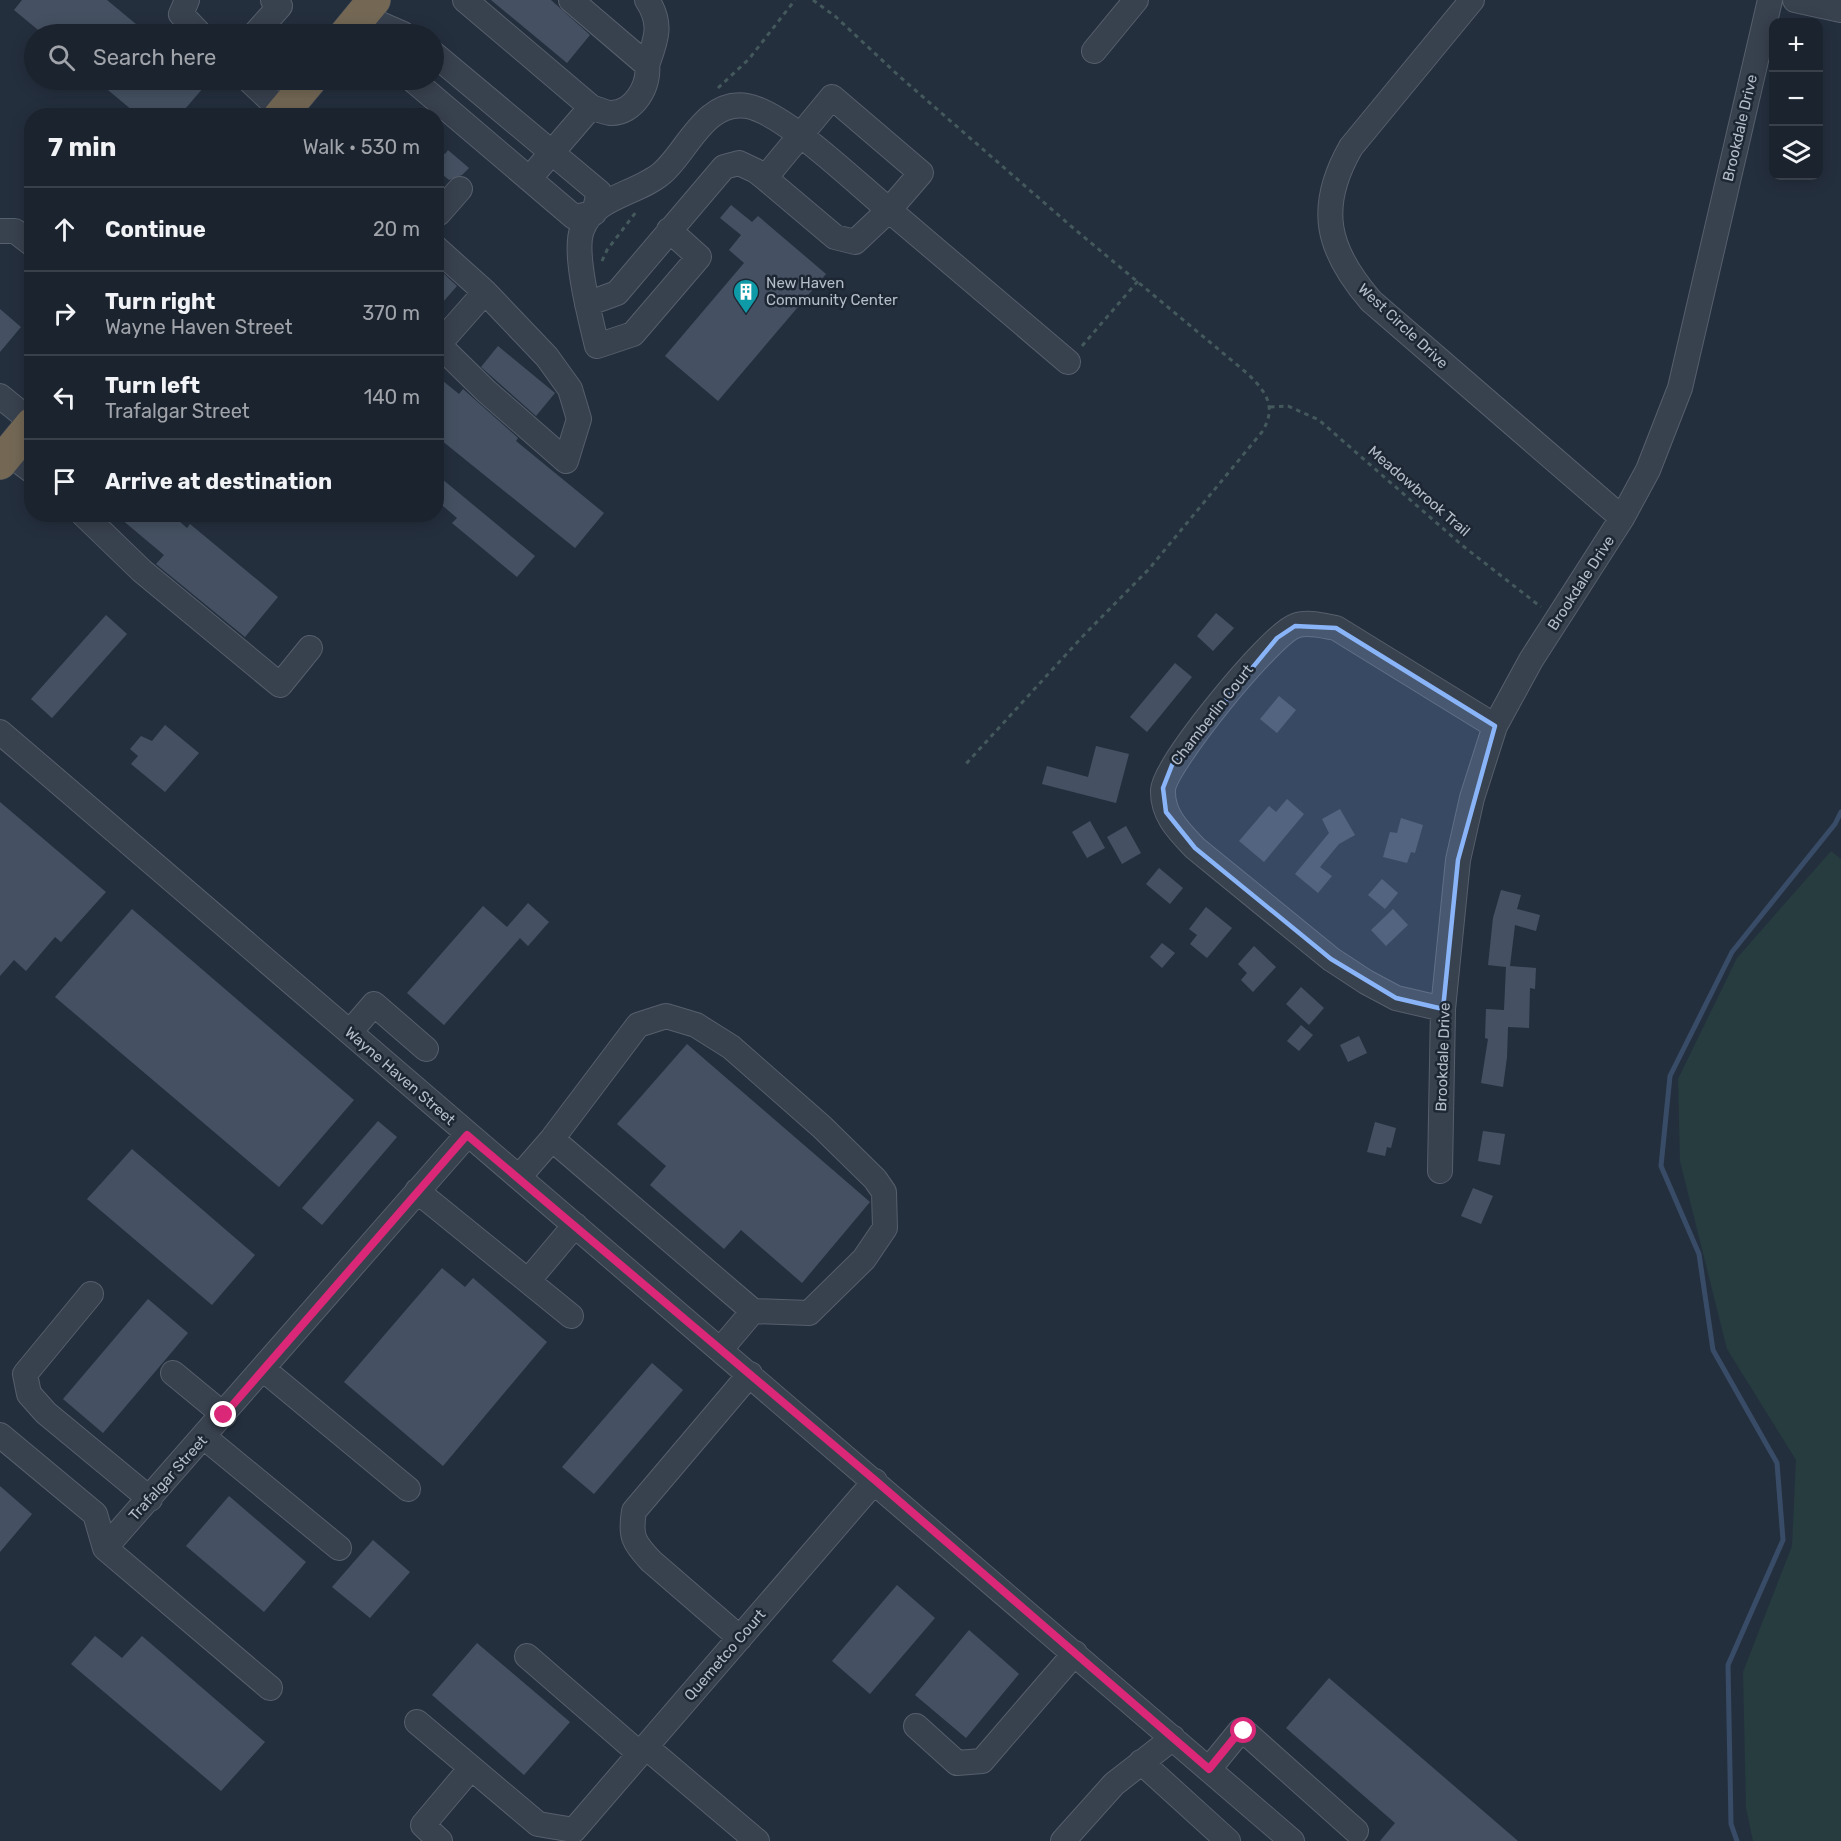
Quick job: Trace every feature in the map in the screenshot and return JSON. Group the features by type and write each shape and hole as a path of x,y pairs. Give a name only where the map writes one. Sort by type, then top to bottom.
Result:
{"highway":[{"path":"288,108 302,90"},
{"path":"13,462 24,439"}],"street":[{"path":"187,0 181,14 190,24"},
{"path":"264,24 280,6 273,0"},
{"path":"572,0 622,40 647,65"},
{"path":"473,2 591,107 610,113 628,108 640,95 649,76 647,65 658,33 652,8 646,0"},
{"path":"1094,51 1136,0"},
{"name":"West Circle Drive","path":"1472,0 1351,147 1341,165 1329,208 1339,256 1352,279 1371,301 1622,518"},
{"name":"Brookdale Drive","path":"1440,1171 1443,1009 1458,860 1472,798 1495,726 1531,660 1622,518 1648,470 1680,387 1770,0"},
{"path":"1796,0 1841,10"},
{"path":"365,15 383,24"},
{"path":"444,62 599,192 594,213"},
{"path":"259,90 277,108"},
{"path":"425,90 574,217 594,213"},
{"path":"587,304 617,293 724,167 739,163 765,178 835,237 848,242 862,238 921,172 832,97 765,178"},
{"path":"669,230 699,257 633,334 597,346 587,304 579,246 582,229 594,213 623,192 662,173 706,120 727,108 746,106 763,112 800,136 1068,362"},
{"path":"529,179 591,107"},
{"path":"444,207 460,189"},
{"path":"0,231 15,231 24,238"},
{"path":"444,255 485,292 547,357 570,389 579,419 566,461 486,391 444,349"},
{"path":"444,336 485,292"},
{"path":"0,396 24,416"},
{"path":"91,522 142,571 280,685 310,648"},
{"name":"Chamberlin Court","path":"1443,1009 1396,998 1331,959 1196,848 1178,830 1166,812 1163,788 1173,765 1257,657 1295,626 1316,624 1336,628 1495,726"},
{"name":"Wayne Haven Street","path":"0,732 467,1135 876,1481 1292,1841"},
{"path":"350,1032 374,1004 426,1049"},
{"path":"519,1177 552,1139 638,1025 666,1016 696,1025 731,1047 822,1127 875,1179 884,1192 885,1228 864,1259 808,1313 753,1311 552,1139"},
{"name":"Trafalgar Street","path":"105,1548 224,1415 467,1135"},
{"path":"417,1191 571,1316"},
{"path":"528,1281 575,1225"},
{"path":"91,1294 26,1374 29,1394 46,1413 150,1499"},
{"path":"721,1349 753,1311"},
{"path":"263,1369 408,1490"},
{"path":"173,1373 224,1415"},
{"path":"740,1638 651,1561 638,1547 631,1532 634,1511 750,1374"},
{"path":"0,1435 95,1514 105,1548 270,1688"},
{"path":"204,1437 339,1548"},
{"name":"Quemetco Court","path":"574,1835 643,1751 876,1481"},
{"path":"916,1726 957,1763 982,1761 1075,1653"},
{"path":"527,1656 757,1841"},
{"path":"417,1722 538,1824 574,1835"},
{"path":"1209,1769 1240,1731 1244,1731 1356,1831"},
{"path":"1063,1841 1114,1784 1173,1738"},
{"path":"1141,1762 1228,1841"},
{"path":"440,1841 423,1825 471,1768"}],"path":[{"path":"602,268 607,250 638,208"},
{"path":"1068,362 1138,282"},
{"name":"Meadowbrook Trail","path":"1270,407 1288,406 1319,420 1463,546 1548,611"}],"highlighted area":[{"path":"1295,626 1336,628 1495,726 1458,860 1443,1009 1396,998 1331,959 1195,848 1166,812 1163,788 1172,765 1277,638"}],"green space":[{"path":"1831,851 1841,859 1841,1841 1753,1841 1746,1808 1743,1672 1792,1546 1796,1460 1727,1349 1680,1161 1678,1079 1737,958"}],"building":[{"path":"22,0 107,0 136,24 31,24 14,10"},
{"path":"491,0 551,0 590,35 567,63"},
{"path":"108,90 201,90 186,108 129,108"},
{"path":"448,150 469,168 462,175 449,180 444,176 444,153"},
{"name":"New Haven Community Center","path":"731,205 752,222 758,216 826,274 718,401 665,356 744,263 729,250 741,235 720,218"},
{"path":"444,274 457,286 444,301"},
{"path":"0,309 21,327 0,352"},
{"path":"498,346 555,393 536,416 481,367"},
{"path":"444,382 459,394 463,389 518,438 516,441 604,513 575,548 444,442"},
{"path":"444,481 535,556 517,577 452,523 457,518 444,507"},
{"path":"125,522 180,522 187,528 190,524 278,597 245,637 156,564 164,555"},
{"path":"1216,613 1234,628 1213,651 1197,636"},
{"path":"106,615 127,634 52,718 31,699"},
{"path":"1175,663 1192,677 1147,732 1130,717"},
{"path":"1279,696 1296,710 1277,733 1260,719"},
{"path":"165,725 199,753 165,792 131,764 138,756 130,749 141,736 152,741"},
{"path":"1096,746 1129,754 1116,803 1042,784 1047,766 1088,777"},
{"path":"1287,799 1304,814 1264,862 1239,841 1269,806 1276,812"},
{"path":"0,802 106,892 61,942 55,937 26,971 14,960 0,976"},
{"path":"1340,809 1355,835 1339,844 1320,867 1332,876 1318,893 1295,874 1329,833 1322,819"},
{"path":"1401,818 1423,825 1415,853 1411,852 1407,863 1383,857 1390,832 1397,833"},
{"path":"1090,821 1105,848 1087,858 1072,832"},
{"path":"1126,826 1141,853 1122,864 1107,837"},
{"path":"1159,868 1183,888 1170,904 1146,884"},
{"path":"1382,879 1398,893 1385,909 1368,895"},
{"path":"1501,890 1521,895 1517,909 1540,915 1536,931 1515,925 1510,966 1536,968 1535,989 1530,988 1529,1028 1508,1027 1503,1087 1481,1083 1488,1039 1485,1038 1486,1009 1504,1010 1506,967 1488,965 1493,918"},
{"path":"528,903 549,922 528,946 520,938 444,1025 407,993 483,906 507,927"},
{"path":"1206,907 1232,928 1207,958 1190,944 1197,935 1189,929"},
{"path":"132,909 354,1100 279,1187 55,997"},
{"path":"1393,909 1408,925 1386,946 1371,930"},
{"path":"1162,943 1175,953 1162,968 1150,957"},
{"path":"1254,946 1276,967 1253,992 1241,980 1247,973 1238,964"},
{"path":"1301,987 1324,1008 1309,1025 1286,1004"},
{"path":"1301,1025 1313,1035 1299,1051 1287,1041"},
{"path":"1359,1036 1367,1053 1348,1062 1340,1045"},
{"path":"687,1044 870,1202 802,1283 741,1230 724,1249 650,1185 666,1166 617,1124"},
{"path":"378,1121 397,1137 322,1225 302,1208"},
{"path":"1375,1122 1396,1128 1391,1148 1387,1147 1385,1156 1367,1152"},
{"path":"1483,1131 1505,1134 1500,1165 1478,1161"},
{"path":"132,1149 255,1255 212,1305 87,1199"},
{"path":"1473,1188 1493,1196 1481,1224 1461,1216"},
{"path":"442,1268 465,1287 473,1278 547,1342 443,1466 344,1382"},
{"path":"148,1299 188,1333 103,1433 63,1399"},
{"path":"652,1363 683,1390 594,1494 562,1467"},
{"path":"0,1486 32,1514 0,1552"},
{"path":"229,1496 306,1562 264,1612 186,1546"},
{"path":"373,1540 410,1572 370,1618 332,1587"},
{"path":"897,1585 935,1618 870,1694 832,1661"},
{"path":"969,1630 1019,1674 966,1738 915,1695"},
{"path":"95,1636 122,1658 142,1636 265,1742 221,1791 71,1664"},
{"path":"477,1643 570,1722 524,1775 432,1695"},
{"path":"1329,1678 1518,1841 1380,1841 1395,1823 1286,1728"}],"waterway":[{"path":"1737,1841 1731,1824 1728,1665 1783,1540 1777,1463 1713,1350 1699,1254 1661,1166 1670,1076 1732,952 1835,824 1841,812"}],"place":[{"name":"New Haven Community Center","path":"746,315"}],"route":[{"path":"224,1415 467,1135 876,1481 1209,1769 1240,1731 1244,1731"}]}
